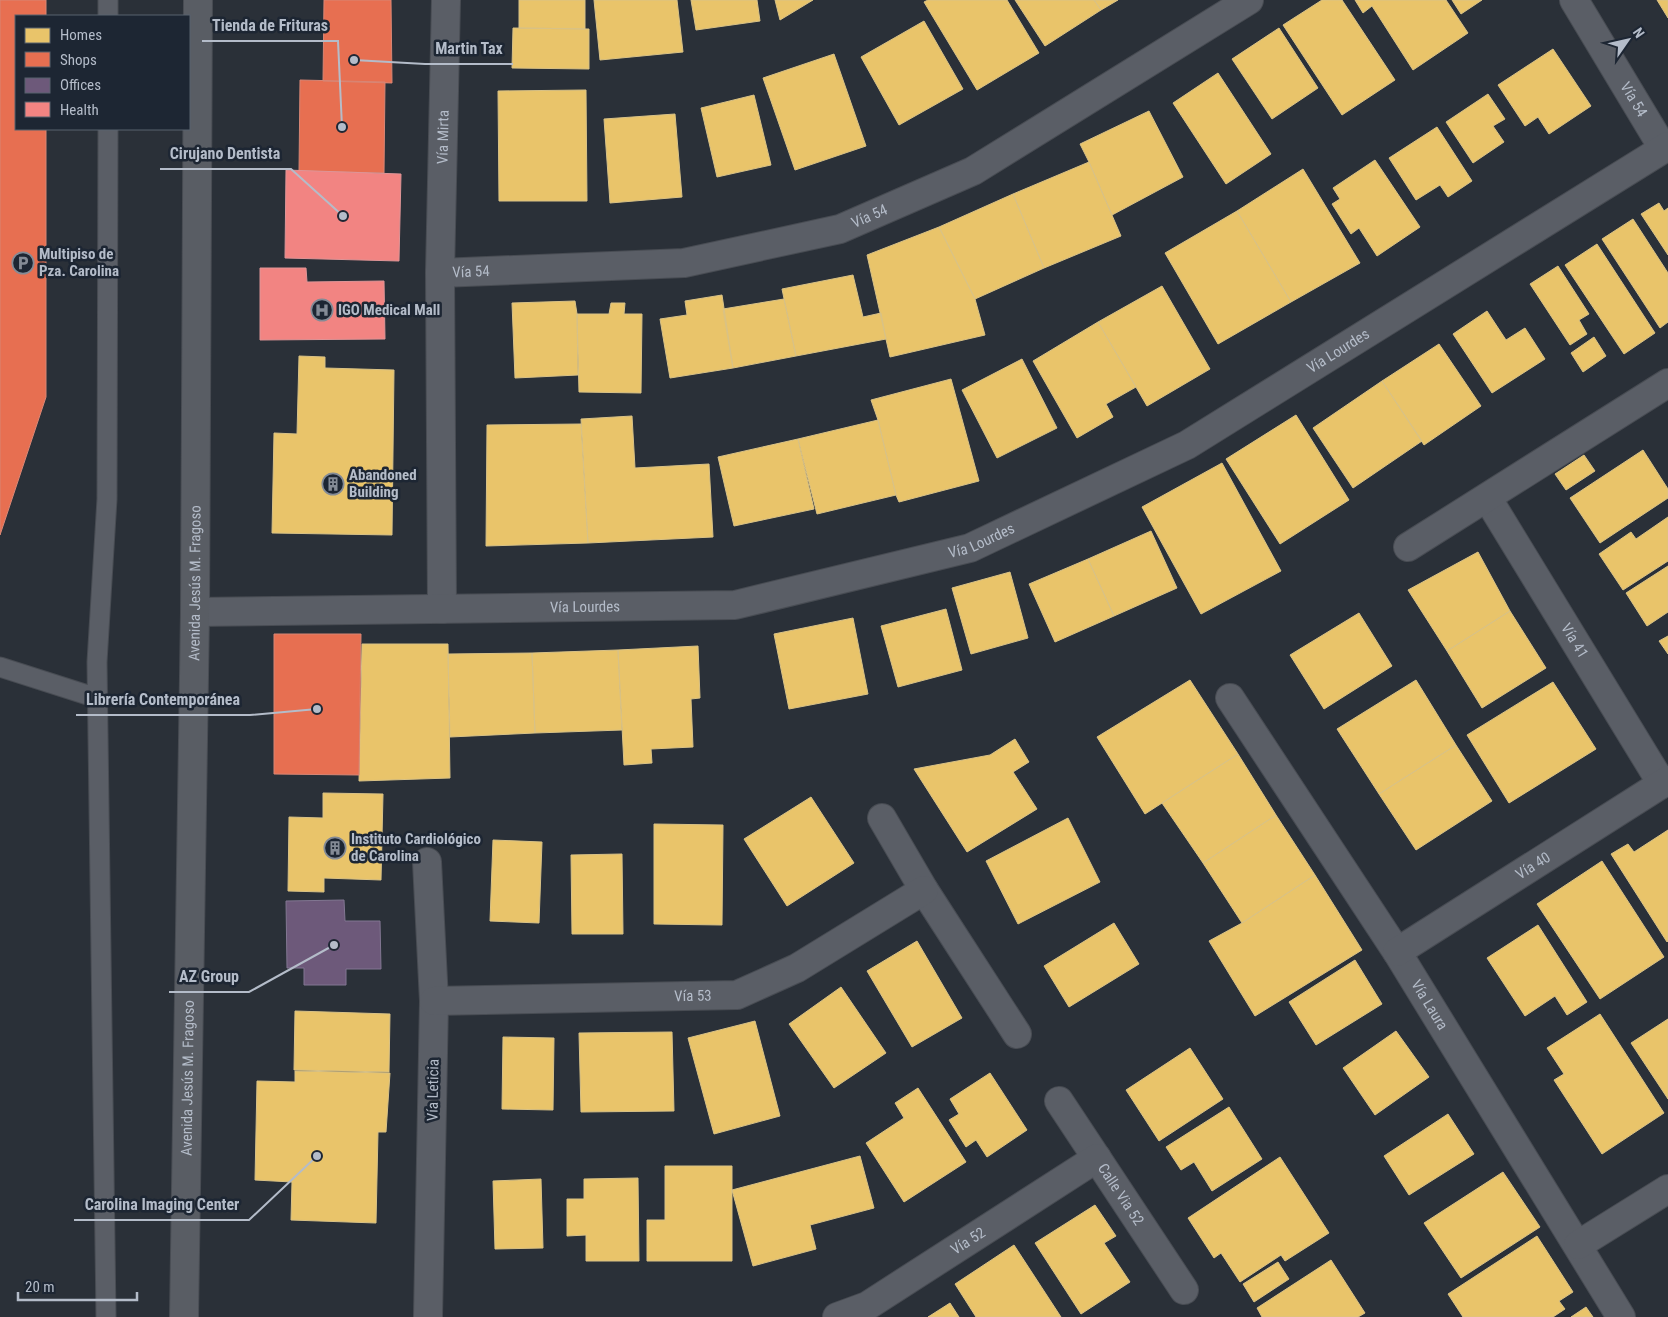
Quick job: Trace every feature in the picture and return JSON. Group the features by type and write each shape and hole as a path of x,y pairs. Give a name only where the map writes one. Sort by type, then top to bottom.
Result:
{"street":[{"name":"Avenida Jesús M. Fragoso","path":"184,1317 195,612 198,0"},
{"name":"Vía Mirta","path":"442,609 440,273 446,0"},
{"name":"Vía 54","path":"440,273 684,263 840,229 973,171 1249,0"},
{"name":"Vía 54","path":"1574,0 1666,147"},
{"name":"Vía Lourdes","path":"195,612 735,605 970,548 1187,446 1666,147"},
{"path":"1408,548 1668,383"},
{"name":"Vía 41","path":"1488,499 1665,782"},
{"name":"Vía Laura","path":"1230,698 1397,952 1621,1317"},
{"name":"Vía 40","path":"1397,952 1665,782"},
{"path":"882,818 924,890 1017,1034"},
{"name":"Vía Leticia","path":"427,862 434,1001 428,1317"},
{"name":"Vía 53","path":"434,1001 737,995 797,968 924,890"},
{"name":"Calle Via 52","path":"1059,1101 1184,1290"},
{"name":"Vía 52","path":"837,1317 867,1306 1097,1158"},
{"path":"1578,1245 1668,1189"}],"lane":[{"path":"108,0 108,15"},
{"path":"106,1317 97,662 107,499 108,130"},
{"path":"0,667 97,698"}],"building: Homes":[{"path":"519,0 585,0 585,29 519,28"},
{"path":"594,0 677,0 683,52 600,60"},
{"path":"691,0 757,0 760,21 696,30"},
{"path":"775,0 813,0 780,20"},
{"path":"928,0 1007,0 1039,53 977,90 924,2"},
{"path":"1015,0 1094,0 1101,10 1045,46"},
{"path":"1094,0 1118,0 1101,10"},
{"path":"1322,0 1342,0 1395,80 1342,115 1283,25"},
{"path":"1355,0 1446,0 1468,33 1413,70 1372,6 1363,13"},
{"path":"1452,0 1482,0 1461,14"},
{"path":"1657,0 1668,0 1668,18"},
{"path":"924,21 963,89 899,125 861,57"},
{"path":"513,28 589,29 589,69 512,68"},
{"path":"1279,28 1318,88 1272,119 1232,59"},
{"path":"1553,49 1591,106 1549,134 1538,117 1525,126 1498,85"},
{"path":"834,54 866,146 795,170 763,78"},
{"path":"1218,73 1271,154 1226,184 1173,103"},
{"path":"586,90 587,201 499,201 498,91"},
{"path":"1488,94 1505,119 1493,126 1504,142 1473,163 1446,122"},
{"path":"754,95 771,165 717,177 701,108"},
{"path":"1149,111 1183,177 1112,215 1080,144"},
{"path":"675,114 682,197 610,203 604,119"},
{"path":"1437,127 1472,181 1448,197 1440,185 1416,200 1389,158"},
{"path":"1375,160 1420,227 1377,256 1359,228 1351,234 1332,204 1340,199 1333,188"},
{"path":"1089,162 1121,236 1044,268 1013,194"},
{"path":"1303,169 1360,263 1291,302 1237,211"},
{"path":"1013,194 1044,268 975,299 939,227"},
{"path":"1659,203 1664,211 1668,208 1668,255 1641,214"},
{"path":"1237,211 1291,302 1218,344 1165,253"},
{"path":"1633,219 1668,273 1668,322 1660,328 1602,239"},
{"path":"939,227 975,299 985,335 890,357 867,255"},
{"path":"1597,244 1655,333 1624,354 1565,265"},
{"path":"1558,266 1589,314 1579,320 1587,334 1570,345 1530,284"},
{"path":"853,275 863,317 881,313 886,339 796,356 782,289"},
{"path":"1162,286 1210,369 1147,406 1098,322"},
{"path":"722,295 733,368 670,378 660,319 687,315 685,301"},
{"path":"784,299 796,356 733,368 723,309"},
{"path":"575,301 578,375 515,378 512,303"},
{"path":"611,303 625,303 624,314 642,314 641,393 579,392 577,314 609,314"},
{"path":"1487,311 1506,340 1525,328 1545,359 1492,393 1453,334"},
{"path":"1098,322 1136,387 1106,404 1113,417 1077,438 1033,361"},
{"path":"1594,337 1606,356 1583,372 1571,353"},
{"path":"1439,344 1481,406 1424,445 1382,381"},
{"name":"Abandoned Building","path":"299,356 325,357 325,368 394,370 392,535 272,533 274,433 297,434"},
{"path":"1022,359 1057,428 997,458 962,390"},
{"path":"951,379 979,481 899,502 871,400"},
{"path":"1382,381 1422,441 1353,488 1313,428"},
{"path":"1296,415 1349,500 1280,544 1226,459"},
{"path":"632,416 635,468 709,464 713,537 588,543 581,419"},
{"path":"878,420 896,495 817,514 798,439"},
{"path":"581,424 588,543 486,546 487,425"},
{"path":"798,439 814,509 734,526 718,457"},
{"path":"1643,450 1668,489 1668,498 1600,543 1570,498"},
{"path":"1584,455 1595,471 1566,490 1555,474"},
{"path":"1222,463 1281,571 1201,614 1142,507"},
{"path":"1668,517 1668,561 1623,590 1599,554 1631,532 1636,539"},
{"path":"1151,531 1177,588 1114,616 1088,559"},
{"path":"1478,552 1510,611 1447,651 1408,590"},
{"path":"1088,559 1114,616 1055,642 1029,584"},
{"path":"1668,566 1668,612 1647,626 1626,593"},
{"path":"1010,572 1028,638 971,654 952,588"},
{"path":"946,609 962,670 898,687 881,626"},
{"path":"1510,611 1546,668 1482,708 1447,651"},
{"path":"1359,613 1392,666 1324,709 1290,655"},
{"path":"853,618 868,694 789,709 774,634"},
{"path":"1668,636 1668,654 1659,641"},
{"path":"362,644 448,644 450,778 359,781"},
{"path":"698,646 700,698 691,699 693,747 651,749 652,763 624,765 618,650"},
{"path":"618,650 622,730 535,733 532,653"},
{"path":"532,653 535,733 450,737 448,654"},
{"path":"1190,680 1238,754 1145,814 1097,737"},
{"path":"1416,680 1456,745 1379,794 1337,729"},
{"path":"1553,682 1596,749 1509,803 1467,735"},
{"path":"1015,739 1029,762 1013,772 1037,809 967,852 914,769 990,755"},
{"path":"1456,745 1492,801 1416,850 1379,794"},
{"path":"1238,754 1276,815 1203,863 1162,803"},
{"name":"Instituto Cardiológico de Carolina","path":"323,793 383,794 381,880 324,878 324,892 288,891 289,817 323,818"},
{"path":"811,797 854,863 787,906 744,839"},
{"path":"1276,815 1315,875 1242,923 1203,863"},
{"path":"1068,818 1100,882 1018,924 986,861"},
{"path":"654,824 723,825 722,925 654,924"},
{"path":"1668,830 1667,942 1611,854 1628,844 1634,852"},
{"path":"493,840 542,842 539,923 490,921"},
{"path":"622,854 623,934 572,934 571,855"},
{"path":"1602,861 1664,957 1600,999 1537,904"},
{"path":"1315,875 1362,950 1255,1016 1209,941 1242,923"},
{"path":"1114,923 1139,964 1069,1007 1044,966"},
{"path":"1538,925 1587,1002 1567,1015 1555,996 1525,1016 1487,958"},
{"path":"917,941 962,1018 912,1047 867,971"},
{"path":"1355,960 1382,1004 1316,1045 1289,1002"},
{"path":"841,987 886,1053 834,1088 789,1024"},
{"path":"295,1011 390,1014 389,1072 294,1070"},
{"path":"1600,1014 1664,1113 1602,1154 1554,1080 1564,1074 1547,1048"},
{"path":"1668,1019 1668,1099 1631,1043"},
{"path":"755,1021 780,1116 714,1134 688,1038"},
{"path":"1396,1031 1429,1077 1375,1115 1343,1068"},
{"path":"672,1032 674,1111 581,1112 579,1033"},
{"path":"503,1037 554,1038 553,1110 502,1109"},
{"path":"1190,1048 1223,1099 1159,1141 1126,1090"},
{"path":"295,1071 390,1073 386,1132 378,1132 376,1223 291,1220 292,1182 255,1180 257,1081 295,1082"},
{"path":"990,1073 1027,1130 987,1157 976,1140 966,1147 949,1120 959,1114 950,1099"},
{"path":"918,1088 966,1162 904,1202 866,1143 904,1118 895,1103"},
{"path":"1229,1107 1262,1159 1212,1191 1194,1162 1181,1170 1166,1147"},
{"path":"1448,1114 1474,1154 1409,1195 1384,1156"},
{"path":"860,1156 874,1208 810,1225 816,1249 753,1266 732,1190"},
{"path":"1280,1157 1329,1233 1285,1261 1281,1255 1240,1282 1221,1253 1214,1258 1188,1218"},
{"path":"665,1166 732,1166 732,1261 647,1261 647,1220 665,1220"},
{"path":"1503,1172 1540,1227 1461,1278 1424,1223"},
{"path":"638,1178 639,1261 586,1261 586,1235 567,1236 567,1199 584,1199 584,1179"},
{"path":"541,1179 543,1248 495,1249 493,1181"},
{"path":"1095,1205 1116,1236 1104,1243 1130,1282 1081,1314 1035,1243"},
{"path":"1537,1236 1573,1292 1559,1301 1565,1309 1553,1317 1463,1317 1448,1294"},
{"path":"1014,1245 1061,1317 976,1317 955,1284"},
{"path":"1331,1260 1365,1313 1358,1317 1262,1317 1257,1308"},
{"path":"1278,1262 1289,1279 1254,1302 1243,1284"},
{"path":"950,1303 959,1317 928,1317"},
{"path":"1586,1307 1593,1317 1571,1317"}],"building: Shops":[{"name":"Multipiso de Pza. Carolina","path":"0,0 46,0 46,15 15,15 15,130 46,130 46,397 0,535"},
{"path":"324,0 391,0 392,83 323,81"},
{"path":"300,80 385,82 384,173 299,171"},
{"path":"274,634 361,634 359,775 274,774"}],"building: Offices":[{"path":"344,900 345,921 380,921 381,969 346,969 346,985 304,985 304,968 287,968 286,901"}],"building: Health":[{"path":"286,170 401,174 399,261 285,258"},
{"name":"IGO Medical Mall","path":"260,268 306,268 307,282 384,281 385,339 260,340"}],"place":[{"name":"Martin Tax","path":"354,60"},
{"name":"Tienda de Frituras","path":"342,127"},
{"name":"Cirujano Dentista","path":"343,216"},
{"name":"Multipiso de Pza. Carolina","path":"23,263"},
{"name":"IGO Medical Mall","path":"322,310"},
{"name":"Abandoned Building","path":"333,484"},
{"name":"Librería Contemporánea","path":"317,709"},
{"name":"Instituto Cardiológico de Carolina","path":"335,848"},
{"name":"AZ Group","path":"334,945"},
{"name":"Carolina Imaging Center","path":"317,1156"}]}
